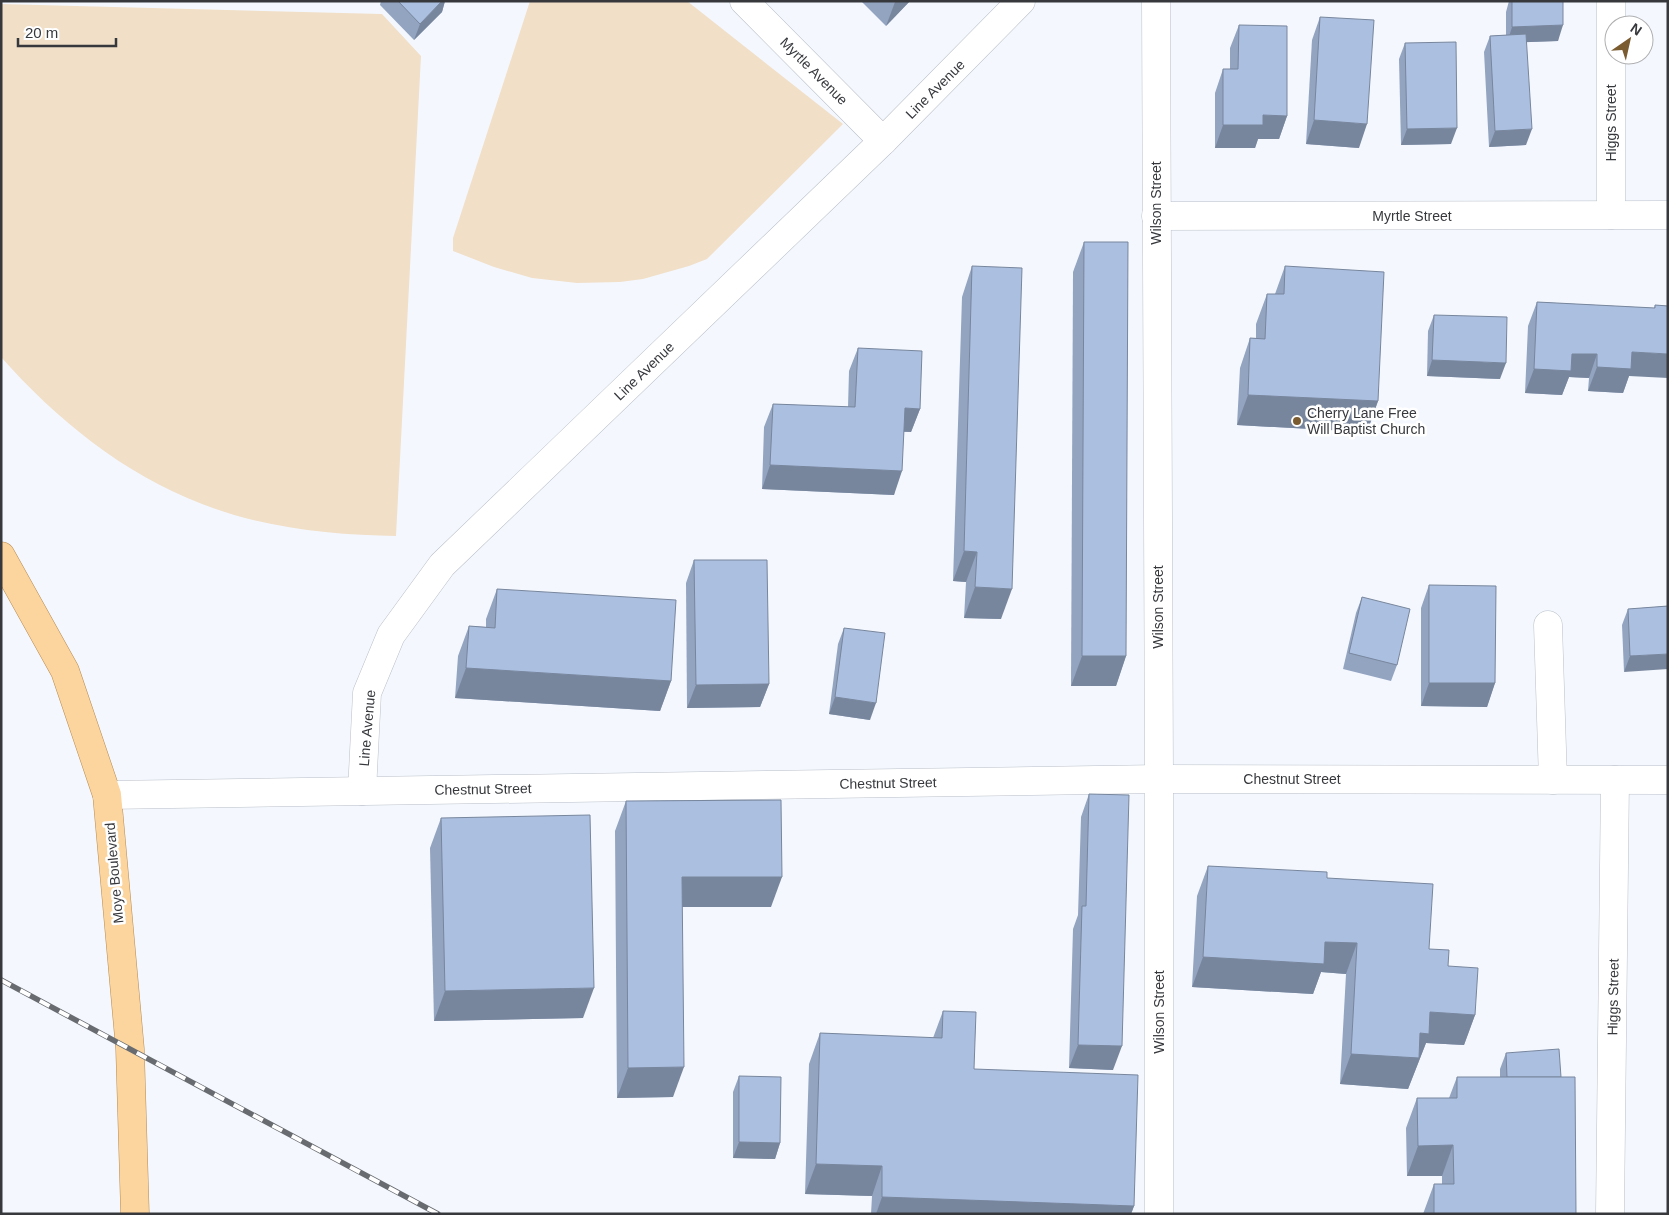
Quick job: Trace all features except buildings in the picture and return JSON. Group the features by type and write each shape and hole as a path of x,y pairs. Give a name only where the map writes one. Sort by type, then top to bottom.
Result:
{"main road":[{"name":"Moye Boulevard","path":"1,556 65,671 107,795 130,1049 135,1214"}],"street":[{"name":"Myrtle Avenue","path":"744,1 884,141"},
{"name":"Line Avenue","path":"362,791 367,693 391,635 442,566 884,141 1022,1"},
{"name":"Wilson Street","path":"1156,1 1159,1214"},
{"name":"Higgs Street","path":"1611,1 1611,215"},
{"name":"Myrtle Street","path":"1156,216 1668,215"},
{"path":"1548,625 1553,780"},
{"name":"Chestnut Street","path":"107,795 1159,779 1668,780"},
{"name":"Higgs Street","path":"1610,1214 1615,780"}],"shaded area":[{"path":"530,1 687,1 843,124 707,259 689,266 643,279 620,282 577,283 532,278 494,267 453,251 453,238"},
{"path":"1,4 382,14 421,56 396,536 298,529 225,512 173,492 118,461 92,442 44,402 1,357"}],"railway":[{"path":"1,980 438,1214"}],"place":[{"name":"Cherry Lane Free Will Baptist Church","path":"1297,421"}]}
